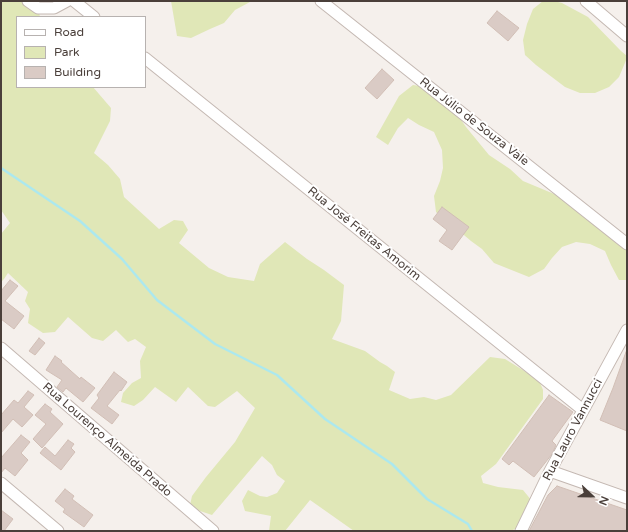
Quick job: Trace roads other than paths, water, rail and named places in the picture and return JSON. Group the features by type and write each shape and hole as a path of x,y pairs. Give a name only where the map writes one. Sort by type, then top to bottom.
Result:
{"street":[{"path":"28,1 38,8 54,8 68,1"},
{"path":"74,1 93,16"},
{"name":"Rua Jùlio de Souza Vale","path":"321,1 627,244"},
{"path":"586,1 627,36"},
{"name":"Rua José Freitas Amorim","path":"146,59 583,410"},
{"name":"Rua Lauro Vannucci","path":"521,531 550,471 627,330"},
{"name":"Rua Lourenço Almeida Prado","path":"1,348 213,531"},
{"path":"550,471 627,498"},
{"path":"1,483 58,531"}],"waterway":[{"path":"1,168 80,221 122,259 157,300 215,344 277,375 325,419 392,464 427,499 468,524 472,531"}]}
